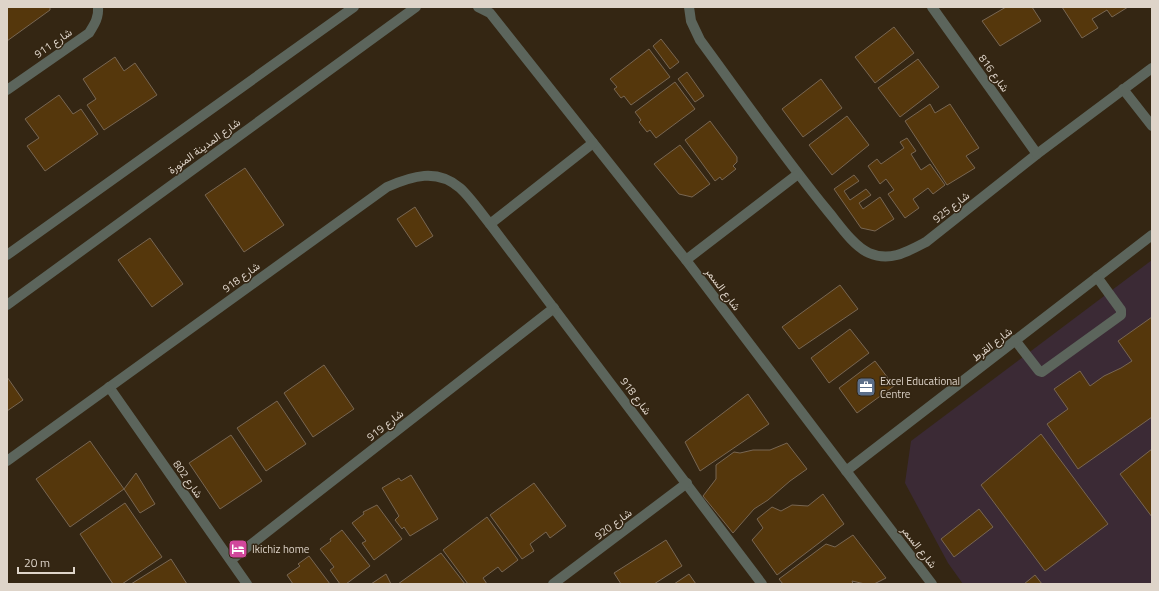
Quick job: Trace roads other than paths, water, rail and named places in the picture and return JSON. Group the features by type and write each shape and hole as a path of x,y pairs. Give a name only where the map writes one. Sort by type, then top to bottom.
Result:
{"street":[{"name":"شارع 911","path":"7,90 88,33 96,22 98,7"},
{"path":"7,255 354,7"},
{"name":"شارع المدينة المنورة","path":"7,305 416,7"},
{"name":"شارع السمر","path":"478,7 490,10 686,260 932,584"},
{"name":"شارع 925","path":"689,7 691,21 700,40 798,174 853,240 868,252 886,258 906,253 926,242 1037,154 1152,68"},
{"name":"شارع 816","path":"932,7 1037,154"},
{"path":"1124,90 1152,126"},
{"path":"490,224 593,143"},
{"path":"686,260 798,174"},
{"name":"شارع 918","path":"7,461 387,187 408,178 426,175 444,178 460,188 490,224 762,584"},
{"name":"شارع القرط","path":"846,471 1152,235"},
{"path":"1015,340 1039,371 1042,372 1122,315 1121,310 1097,277"},
{"name":"شارع 919","path":"231,560 554,308"},
{"name":"شارع 802","path":"109,387 247,584"},
{"name":"شارع 920","path":"553,584 687,483"}],"place":[{"name":"Excel Educational Centre","path":"866,387"},
{"name":"Ikichiz home","path":"238,549"}]}
